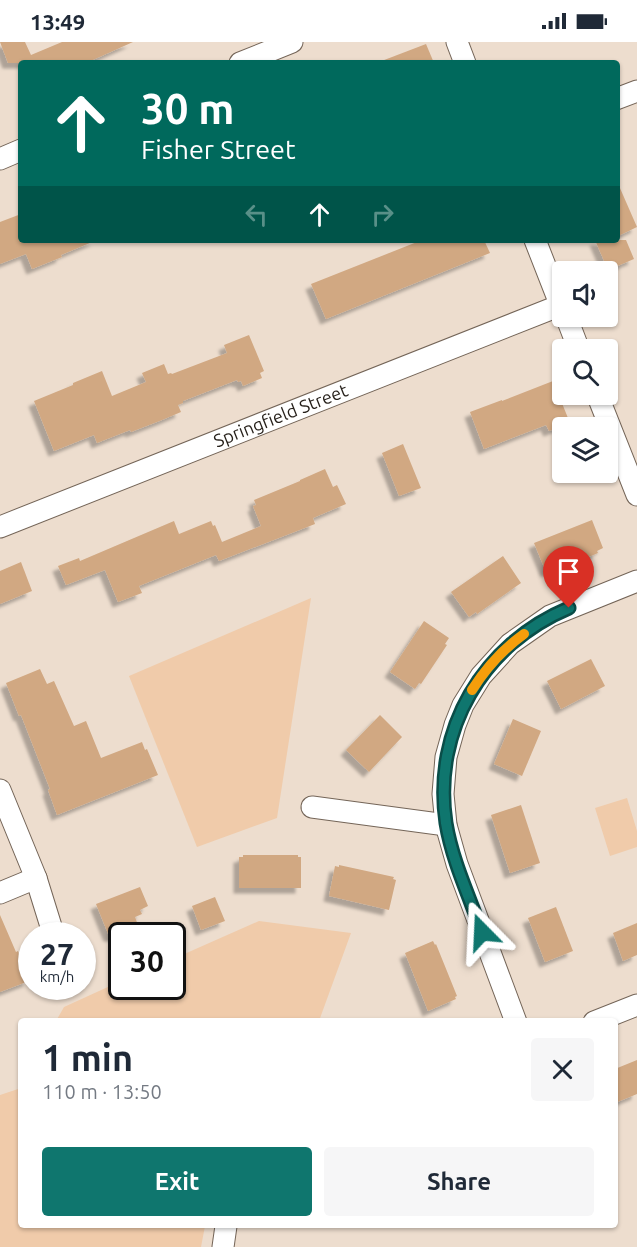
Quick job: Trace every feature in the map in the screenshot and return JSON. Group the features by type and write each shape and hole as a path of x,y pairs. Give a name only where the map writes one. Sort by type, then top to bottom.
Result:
{"street":[{"path":"246,54 292,42"},
{"path":"457,42 464,60"},
{"path":"620,97 637,91"},
{"path":"0,159 18,151"},
{"path":"536,243 552,282"},
{"name":"Springfield Street","path":"0,527 552,314"},
{"path":"603,405 631,461 637,495"},
{"path":"515,1018 457,864 447,825 443,794 446,757 455,725 464,705 481,676 510,644 550,616 637,581"},
{"path":"0,790 36,878 50,922"},
{"path":"312,807 447,825"},
{"path":"0,893 36,878"},
{"path":"604,1018 637,1005"},
{"path":"223,1247 226,1228"}],"shaded area":[{"path":"311,598 277,818 197,847 129,676"},
{"path":"627,798 637,831 637,847 610,856 595,808"},
{"path":"259,921 351,933 320,1018 58,1018 64,1007 79,1000 96,1000 96,992 108,987 108,1000 186,1000 186,953"},
{"path":"18,1089 18,1228 205,1228 201,1247 0,1247 0,1095"}],"building":[{"path":"0,42 25,42 31,55 62,42 133,42 93,60 18,60 18,63 8,63"},
{"path":"426,44 433,60 384,60"},
{"path":"620,188 637,227 620,235"},
{"path":"18,215 18,243 90,243 32,269 26,254 0,264 0,222"},
{"path":"620,240 626,240 634,259 618,266 618,261 604,261 596,243 620,243"},
{"path":"414,243 485,243 490,253 326,319 311,284"},
{"path":"249,335 264,371 260,373 262,378 243,386 241,381 237,380 183,401 178,405 181,412 131,432 130,430 97,443 94,435 54,451 34,401 102,371 112,396 146,382 142,373 164,364 168,374 172,374 227,353 224,345"},
{"path":"552,381 552,405 563,405 568,417 552,417 552,430 549,431 546,425 484,449 470,412"},
{"path":"403,444 421,488 399,496 382,453"},
{"path":"325,469 333,487 337,485 346,504 313,518 315,524 219,561 216,555 139,586 142,593 118,602 105,570 66,585 58,566 79,558 80,561 174,521 179,534 211,521 222,542 261,526 253,506 256,505 254,500"},
{"path":"592,520 603,548 597,551 598,553 553,572 552,569 546,572 534,543"},
{"path":"503,556 521,583 477,614 476,612 469,617 451,592"},
{"path":"21,562 32,591 0,604 0,571"},
{"path":"424,621 449,638 445,644 447,645 421,684 419,683 415,689 390,672"},
{"path":"591,659 605,686 561,709 547,681"},
{"path":"40,669 47,684 54,681 74,726 86,721 101,758 142,742 158,775 57,815 48,790 50,789 6,683"},
{"path":"380,715 402,737 369,772 346,750"},
{"path":"513,719 541,731 522,776 494,764"},
{"path":"521,805 540,863 510,873 491,815"},
{"path":"243,855 298,855 301,857 301,888 239,888 239,857"},
{"path":"339,865 394,877 393,879 396,880 389,910 329,896 335,866 339,867"},
{"path":"140,887 148,906 140,910 142,914 135,917 137,922 108,922 108,934 96,904"},
{"path":"215,897 225,921 201,930 192,906"},
{"path":"556,907 573,951 545,962 528,918"},
{"path":"0,915 16,952 18,951 18,985 0,992"},
{"path":"637,923 637,955 623,961 613,933"},
{"path":"433,941 457,996 456,999 428,1011 405,953"},
{"path":"637,1060 637,1094 618,1102 618,1068"}],"slow traffic":[{"path":"472,690 481,676 510,644 524,634"}],"route":[{"path":"482,932 457,864 447,825 443,794 446,757 455,725 481,676 510,644 550,616 569,608"}]}
